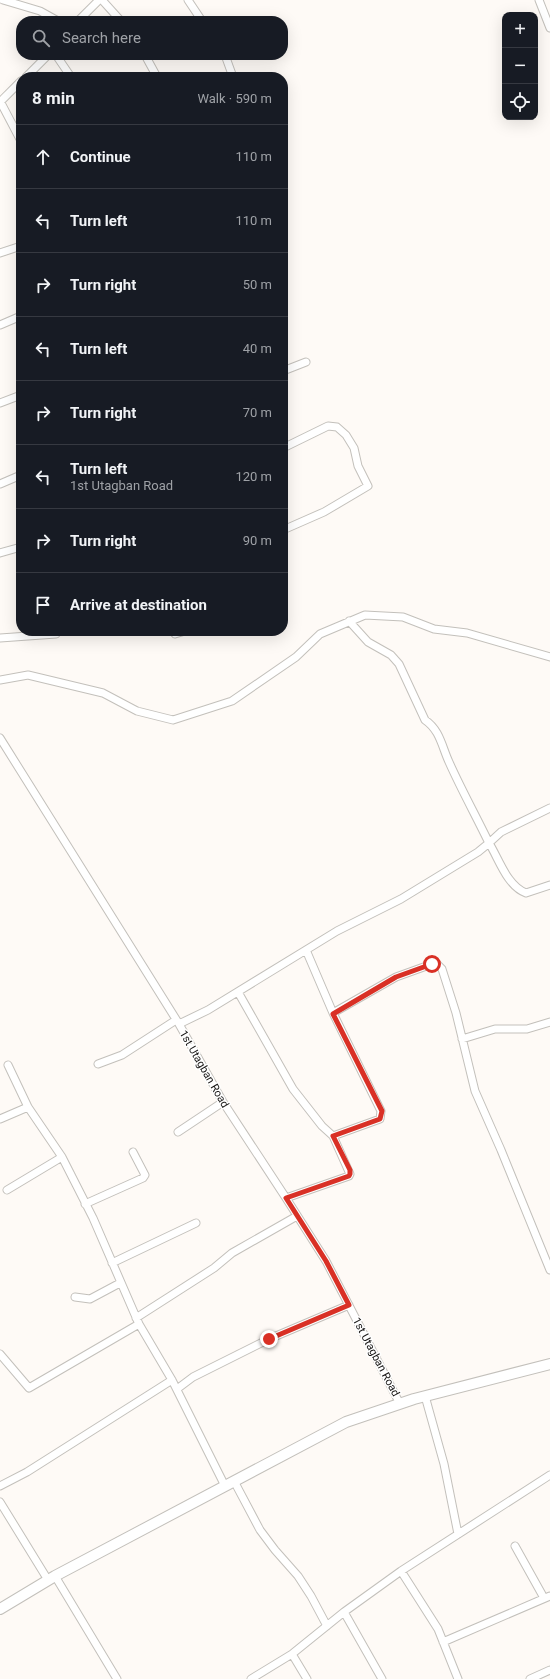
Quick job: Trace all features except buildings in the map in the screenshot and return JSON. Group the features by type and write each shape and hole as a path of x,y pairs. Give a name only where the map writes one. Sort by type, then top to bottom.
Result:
{"main road":[{"path":"0,1609 51,1578 346,1422 426,1396 550,1364"}],"street":[{"path":"3,0 40,11 49,16"},
{"path":"83,16 101,0 116,16"},
{"path":"188,0 199,16"},
{"path":"539,0 550,28"},
{"path":"31,72 43,60"},
{"path":"59,60 68,72"},
{"path":"148,60 154,72"},
{"path":"227,60 231,72"},
{"path":"16,86 0,101 16,131"},
{"path":"0,253 16,248"},
{"path":"0,325 16,318"},
{"path":"288,369 306,362"},
{"path":"0,403 16,397"},
{"path":"288,446 328,426 337,427 346,435 354,448 358,466 368,486 324,512 288,528"},
{"path":"0,484 16,477"},
{"path":"0,553 16,548"},
{"path":"0,680 28,675 103,693 138,711 172,720 232,701 296,657 320,634 365,615 402,616 434,629 467,633 550,657"},
{"path":"349,621 368,642 391,655 399,664 426,720 433,725 440,738 448,761 489,842 513,885 520,891 526,893 550,885"},
{"path":"0,638 28,636"},
{"name":"1st Utagban Road","path":"0,738 177,1022 223,1102 326,1261 400,1404"},
{"path":"98,1064 122,1055 177,1022 208,1010 336,931 401,899 478,852 501,832 550,808"},
{"path":"306,950 333,1014 382,1111 380,1119 333,1136"},
{"path":"333,1014 396,977 432,964 438,965 442,969 475,1092 501,1150 550,1270"},
{"path":"238,992 293,1089 322,1126 333,1136 350,1174 349,1176 286,1198"},
{"path":"462,1039 494,1029 527,1029 550,1022"},
{"path":"8,1065 28,1107 62,1157 112,1263 137,1321 177,1389 225,1486"},
{"path":"178,1132 223,1102"},
{"path":"0,1119 28,1107"},
{"path":"85,1204 144,1178 145,1175 133,1152"},
{"path":"7,1190 62,1157"},
{"path":"0,1354 29,1388 137,1321 214,1268 232,1253 297,1216"},
{"path":"112,1263 196,1223"},
{"path":"75,1297 90,1299 120,1283"},
{"path":"177,1389 193,1377 262,1342 349,1305"},
{"path":"0,1486 27,1472 172,1380"},
{"path":"426,1396 444,1464 458,1534"},
{"path":"251,1679 292,1654 344,1612 401,1572 550,1475"},
{"path":"234,1481 260,1530 298,1576 311,1596 327,1626"},
{"path":"0,1502 117,1679"},
{"path":"443,1642 547,1597 515,1546"},
{"path":"401,1572 438,1629 458,1679"},
{"path":"344,1612 382,1679"},
{"path":"292,1654 307,1679"},
{"path":"530,1679 550,1670"}],"route":[{"path":"269,1339 349,1305 326,1261 286,1198 349,1176 350,1170 333,1136 348,1129 380,1119 382,1115 382,1111 333,1014 396,977 432,964"}]}
